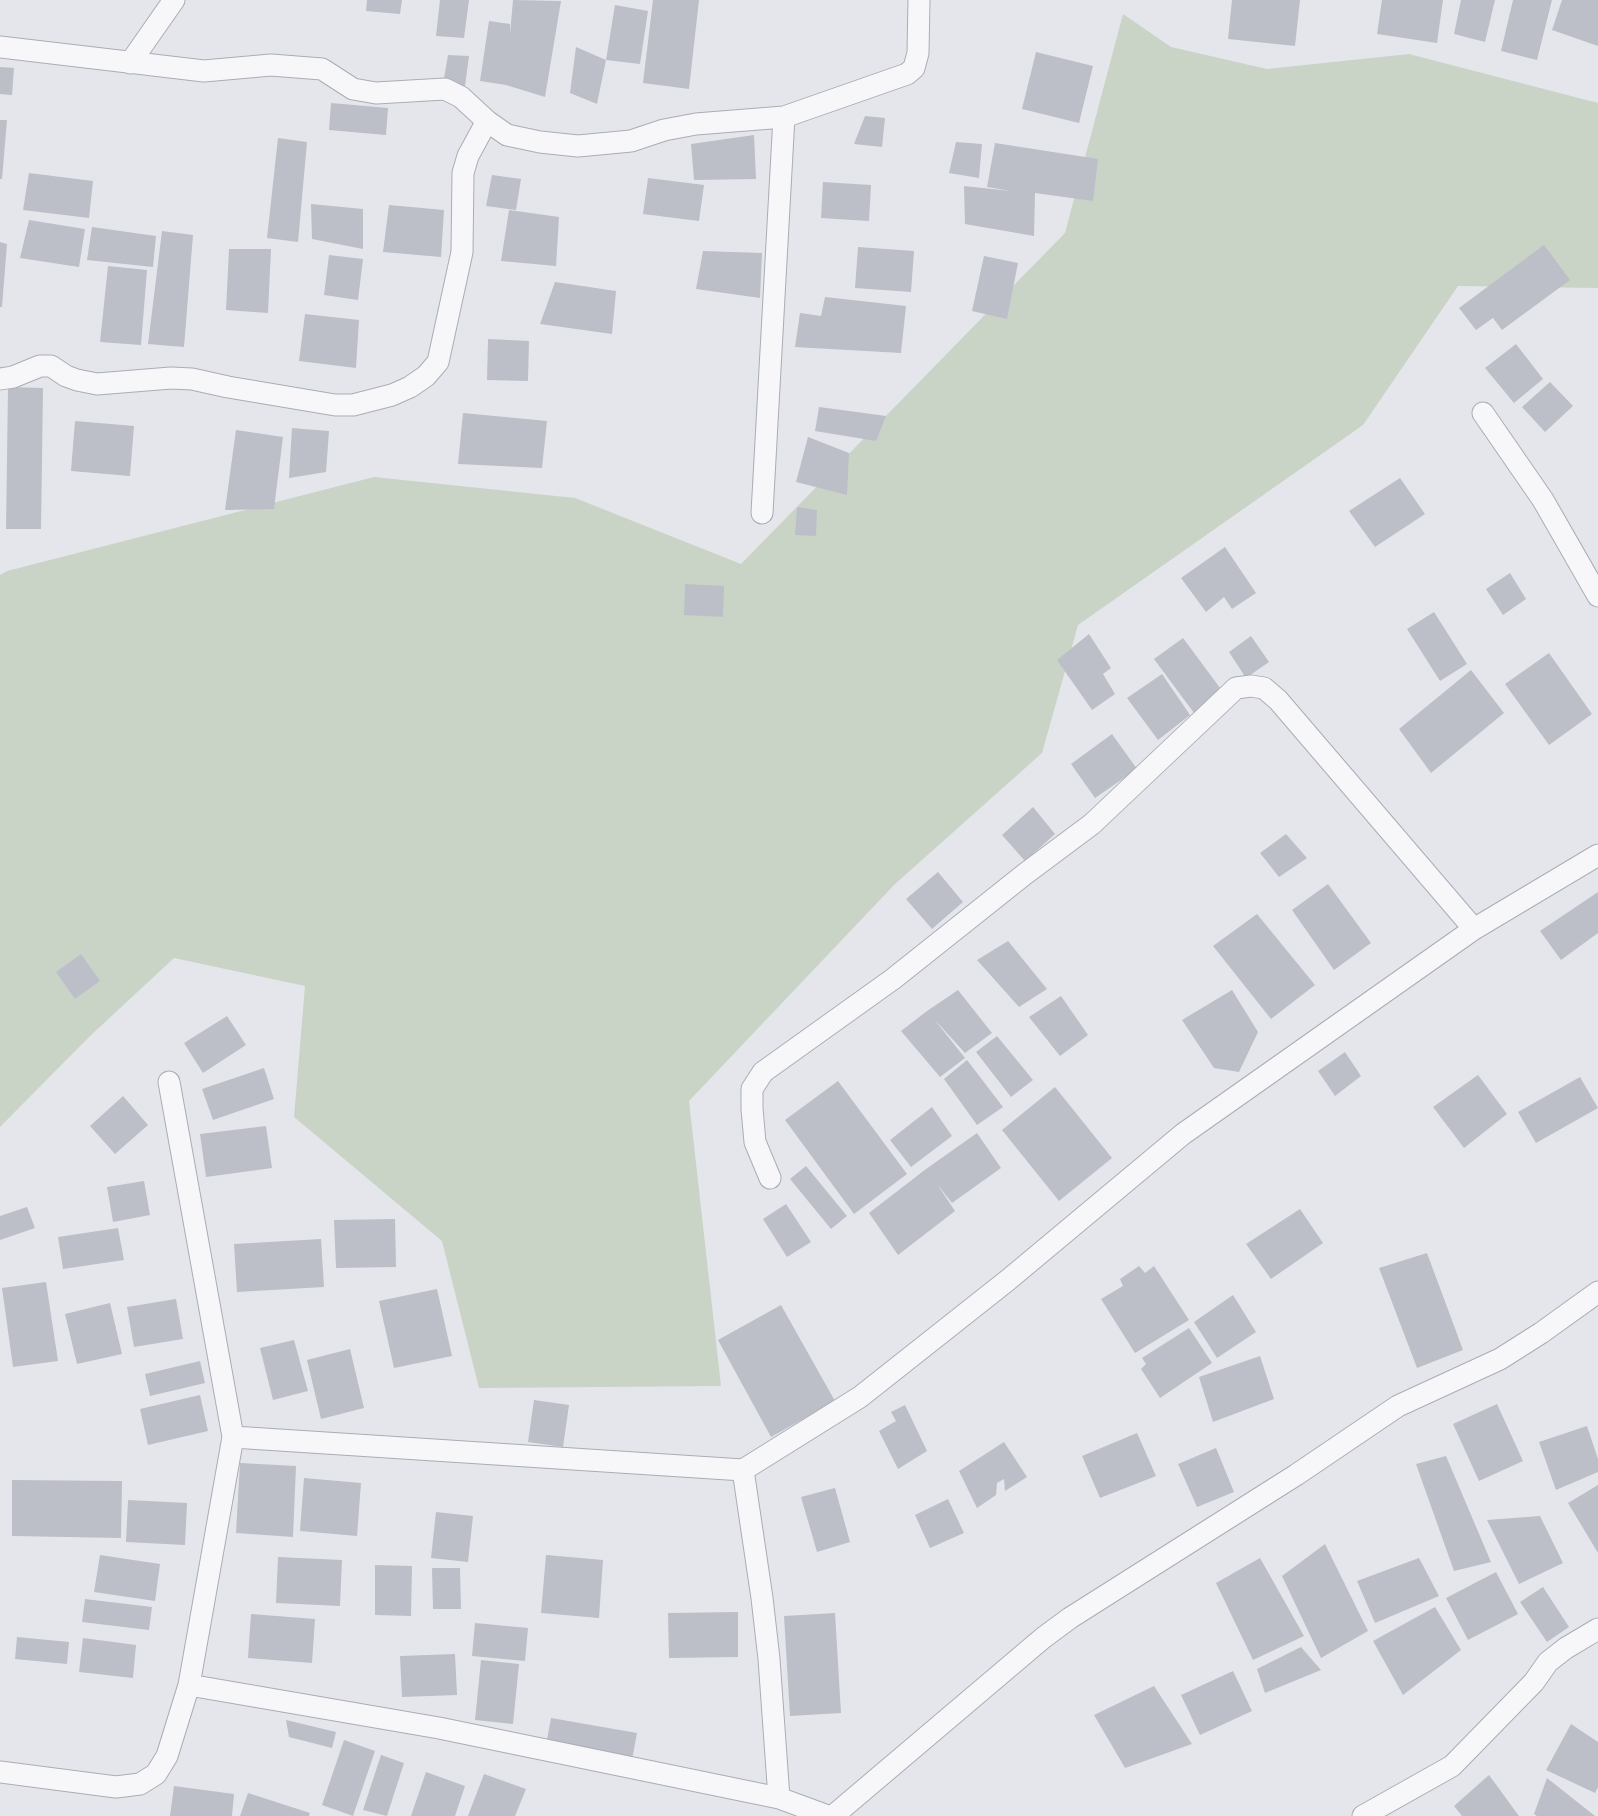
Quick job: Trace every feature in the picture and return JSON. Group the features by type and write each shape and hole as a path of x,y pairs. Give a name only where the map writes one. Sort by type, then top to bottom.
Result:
{"street":[{"path":"130,63 174,0"},
{"path":"0,47 204,71 271,65 322,69 354,89 376,93 445,89 461,97 507,135 578,146 631,141 664,130 696,124 784,117 907,74 915,68 918,52 919,0"},
{"path":"762,513 784,117"},
{"path":"0,379 13,377 40,366 51,366 66,376 97,384 192,379 335,405 352,405 392,395 410,387 426,376 438,362 462,252 463,173 468,156 487,121"},
{"path":"1483,413 1543,500 1598,596"},
{"path":"770,1178 755,1142 752,1109 752,1089 763,1072 893,979 1092,824 1236,688 1264,688 1278,700 1474,929"},
{"path":"233,1437 743,1470 860,1397 1008,1280 1182,1134 1474,929 1598,855"},
{"path":"0,1772 116,1787 140,1784 156,1774 167,1756 189,1685 233,1437 169,1082"},
{"path":"189,1685 439,1728 779,1798 831,1816 1061,1625 1296,1475 1398,1406 1500,1359 1598,1292"},
{"path":"743,1470 769,1659 779,1798"},
{"path":"1363,1816 1452,1766 1534,1682 1548,1662 1598,1629"}],"green space":[{"path":"1123,14 1171,47 1267,69 1409,54 1598,103 1598,288 1458,286 1363,425 1078,625 1042,753 895,884 689,1101 721,1386 479,1388 442,1241 294,1117 305,986 174,958 90,1036 0,1127 0,575 374,477 575,498 741,564 1065,233"}],"building":[{"path":"367,0 402,0 400,14 366,11"},
{"path":"440,0 469,0 464,38 436,36"},
{"path":"513,0 561,1 545,97 506,85 480,81 489,21 510,24 510,34"},
{"path":"653,0 699,0 689,89 643,83"},
{"path":"1232,0 1300,0 1295,46 1228,39"},
{"path":"1382,0 1443,0 1437,43 1377,34"},
{"path":"1461,0 1495,0 1485,42 1454,34"},
{"path":"1513,0 1552,0 1537,60 1501,51"},
{"path":"1562,0 1598,0 1598,46 1552,30"},
{"path":"615,5 648,11 640,64 606,60"},
{"path":"576,47 606,60 597,104 570,93"},
{"path":"1036,52 1093,66 1079,123 1022,109"},
{"path":"448,55 469,56 465,86 443,84"},
{"path":"0,67 14,68 12,95 0,94"},
{"path":"331,103 388,108 386,135 329,130"},
{"path":"865,116 885,118 882,147 854,144"},
{"path":"0,120 7,120 2,179 0,179"},
{"path":"754,135 756,179 694,180 691,144"},
{"path":"278,138 307,142 298,242 267,238"},
{"path":"956,142 982,144 979,178 949,173"},
{"path":"995,143 1098,159 1093,201 1035,193 1034,236 965,224 964,186 1011,191 987,187"},
{"path":"29,173 93,181 89,218 23,210"},
{"path":"492,175 521,179 516,210 486,206"},
{"path":"648,178 704,185 699,221 643,214"},
{"path":"823,182 871,185 869,221 821,218"},
{"path":"311,204 363,209 363,249 312,239"},
{"path":"389,205 444,210 441,257 383,252"},
{"path":"509,210 559,217 556,266 501,261"},
{"path":"29,220 85,229 79,267 20,258"},
{"path":"92,227 156,236 153,267 87,260"},
{"path":"162,231 193,235 184,347 148,344"},
{"path":"0,242 7,244 2,307 0,307"},
{"path":"1544,245 1570,280 1502,330 1493,318 1476,330 1459,308"},
{"path":"858,247 914,251 911,292 855,288"},
{"path":"229,249 271,249 268,313 226,310"},
{"path":"703,251 762,253 760,298 696,289"},
{"path":"329,255 363,259 358,300 324,295"},
{"path":"984,256 1018,263 1007,319 972,311"},
{"path":"108,266 147,270 141,345 100,342"},
{"path":"555,282 616,291 612,334 540,324"},
{"path":"825,297 906,306 901,353 795,347 800,313 821,316"},
{"path":"305,314 359,320 356,368 299,361"},
{"path":"488,339 529,341 528,381 487,380"},
{"path":"1516,344 1543,379 1514,403 1485,368"},
{"path":"1550,382 1573,406 1545,432 1522,407"},
{"path":"8,387 43,388 41,529 6,529"},
{"path":"819,407 886,416 876,441 815,431"},
{"path":"463,413 547,421 542,468 458,464"},
{"path":"75,421 134,426 130,476 71,471"},
{"path":"292,428 329,431 326,472 289,478"},
{"path":"236,430 283,437 274,509 225,510"},
{"path":"808,437 849,453 847,495 796,482"},
{"path":"1400,478 1425,514 1375,547 1349,511"},
{"path":"797,507 817,510 816,536 795,535"},
{"path":"1225,547 1256,593 1232,609 1224,597 1206,612 1181,578"},
{"path":"1510,573 1526,599 1503,615 1486,589"},
{"path":"685,584 724,586 723,617 684,615"},
{"path":"1434,612 1467,664 1440,681 1407,629"},
{"path":"1089,634 1111,668 1103,674 1115,694 1092,710 1057,660"},
{"path":"1251,636 1269,662 1246,678 1229,652"},
{"path":"1183,638 1226,696 1197,717 1154,659"},
{"path":"1549,653 1592,714 1549,745 1505,684"},
{"path":"1471,670 1504,713 1431,773 1399,729"},
{"path":"1162,674 1190,715 1158,740 1127,698"},
{"path":"1112,734 1137,769 1095,798 1071,764"},
{"path":"1033,807 1055,834 1025,861 1002,835"},
{"path":"1286,834 1307,858 1279,877 1260,853"},
{"path":"938,872 963,902 932,929 906,899"},
{"path":"1328,884 1371,943 1334,970 1292,910"},
{"path":"1598,892 1598,933 1561,960 1540,931"},
{"path":"1257,914 1315,985 1271,1019 1213,946"},
{"path":"1008,941 1047,989 1019,1007 977,960"},
{"path":"81,954 100,981 75,999 56,972"},
{"path":"958,990 992,1033 965,1053 934,1019 965,1058 940,1077 901,1031"},
{"path":"1232,990 1258,1032 1239,1072 1214,1068 1182,1020"},
{"path":"1061,996 1088,1035 1060,1056 1029,1017"},
{"path":"227,1016 246,1045 203,1073 184,1043"},
{"path":"997,1036 1033,1080 1011,1097 976,1052"},
{"path":"1345,1052 1361,1076 1335,1096 1318,1071"},
{"path":"967,1060 1003,1107 977,1125 944,1079"},
{"path":"264,1068 274,1099 213,1120 202,1089"},
{"path":"1478,1075 1507,1114 1464,1148 1433,1107"},
{"path":"1580,1077 1598,1108 1536,1143 1518,1112"},
{"path":"838,1081 907,1174 854,1214 785,1120"},
{"path":"1055,1087 1112,1158 1059,1201 1002,1130"},
{"path":"123,1096 148,1125 115,1154 90,1126"},
{"path":"932,1107 952,1136 911,1167 890,1140"},
{"path":"266,1126 272,1168 206,1177 200,1134"},
{"path":"977,1133 1001,1168 952,1203 937,1184 955,1211 898,1255 869,1213"},
{"path":"806,1166 847,1216 831,1229 790,1179"},
{"path":"144,1181 150,1215 113,1222 107,1187"},
{"path":"786,1204 811,1242 787,1257 763,1219"},
{"path":"27,1207 35,1228 0,1240 0,1216"},
{"path":"1300,1209 1323,1243 1271,1279 1246,1244"},
{"path":"395,1219 396,1267 336,1268 334,1220"},
{"path":"118,1228 124,1260 63,1269 58,1237"},
{"path":"321,1239 324,1287 237,1292 234,1244"},
{"path":"1427,1253 1463,1350 1417,1368 1379,1268"},
{"path":"1139,1266 1145,1273 1154,1266 1189,1320 1135,1353 1101,1299 1123,1286 1120,1279"},
{"path":"46,1282 58,1361 13,1367 2,1288"},
{"path":"437,1289 452,1356 394,1368 379,1301"},
{"path":"1233,1295 1256,1332 1217,1358 1194,1322"},
{"path":"176,1299 183,1339 134,1347 127,1307"},
{"path":"110,1303 122,1354 77,1364 65,1314"},
{"path":"781,1305 835,1401 771,1437 718,1340"},
{"path":"1189,1328 1212,1363 1160,1398 1141,1369 1146,1364 1142,1358"},
{"path":"294,1340 308,1391 273,1400 260,1348"},
{"path":"350,1349 364,1408 321,1419 307,1360"},
{"path":"1260,1356 1274,1399 1213,1422 1199,1377"},
{"path":"200,1361 205,1383 150,1396 145,1374"},
{"path":"200,1395 208,1431 148,1445 140,1409"},
{"path":"534,1400 569,1405 563,1447 528,1442"},
{"path":"1497,1404 1523,1461 1479,1481 1453,1424"},
{"path":"905,1405 927,1451 898,1469 879,1431 896,1421 891,1412"},
{"path":"1587,1426 1598,1459 1598,1472 1556,1490 1539,1442"},
{"path":"1137,1433 1156,1476 1100,1498 1082,1456"},
{"path":"1004,1442 1027,1477 1005,1491 1004,1479 997,1483 996,1495 977,1508 959,1471"},
{"path":"1216,1448 1234,1492 1197,1507 1178,1464"},
{"path":"1446,1456 1491,1562 1454,1571 1416,1464"},
{"path":"240,1463 296,1466 293,1537 236,1533"},
{"path":"304,1478 361,1483 357,1536 300,1531"},
{"path":"12,1480 122,1481 121,1538 12,1536"},
{"path":"1598,1485 1598,1553 1568,1503"},
{"path":"835,1488 850,1542 817,1552 801,1497"},
{"path":"948,1499 964,1533 930,1548 915,1515"},
{"path":"128,1500 187,1503 185,1545 126,1542"},
{"path":"436,1512 473,1516 468,1562 431,1558"},
{"path":"1540,1516 1563,1563 1519,1584 1487,1520"},
{"path":"1325,1544 1368,1631 1321,1658 1282,1576"},
{"path":"100,1555 160,1564 155,1601 94,1592"},
{"path":"546,1555 603,1560 599,1618 541,1613"},
{"path":"278,1557 342,1560 340,1606 276,1603"},
{"path":"1260,1558 1304,1636 1253,1660 1216,1583"},
{"path":"1419,1558 1439,1596 1375,1623 1357,1581"},
{"path":"375,1565 412,1566 411,1616 375,1615"},
{"path":"432,1568 460,1568 461,1609 433,1609"},
{"path":"1496,1572 1518,1614 1468,1640 1446,1598"},
{"path":"1543,1587 1569,1627 1547,1642 1520,1602"},
{"path":"85,1599 152,1607 149,1630 82,1622"},
{"path":"1435,1607 1461,1650 1403,1695 1373,1641"},
{"path":"738,1612 738,1657 669,1658 668,1613"},
{"path":"835,1613 841,1713 790,1716 784,1616"},
{"path":"251,1614 315,1619 312,1663 248,1658"},
{"path":"475,1623 528,1628 525,1661 472,1656"},
{"path":"17,1637 69,1642 67,1664 15,1659"},
{"path":"83,1638 136,1645 133,1678 79,1672"},
{"path":"1301,1647 1321,1670 1265,1693 1257,1669"},
{"path":"455,1654 457,1695 402,1697 400,1656"},
{"path":"481,1660 519,1664 513,1724 475,1720"},
{"path":"1233,1671 1252,1711 1200,1735 1181,1695"},
{"path":"1154,1686 1192,1744 1125,1768 1094,1715"},
{"path":"551,1718 637,1733 632,1760 546,1745"},
{"path":"286,1720 336,1732 332,1748 289,1737"},
{"path":"1571,1724 1598,1742 1598,1787 1595,1793 1546,1770"},
{"path":"344,1740 375,1751 353,1816 322,1805"},
{"path":"381,1755 404,1763 387,1816 363,1810"},
{"path":"426,1772 465,1786 455,1816 411,1816"},
{"path":"484,1774 526,1789 515,1816 468,1816"},
{"path":"1489,1775 1519,1816 1462,1816 1454,1806"},
{"path":"1547,1778 1595,1816 1534,1814"},
{"path":"174,1786 234,1794 232,1816 170,1816"},
{"path":"248,1793 310,1813 309,1816 240,1816"}]}
